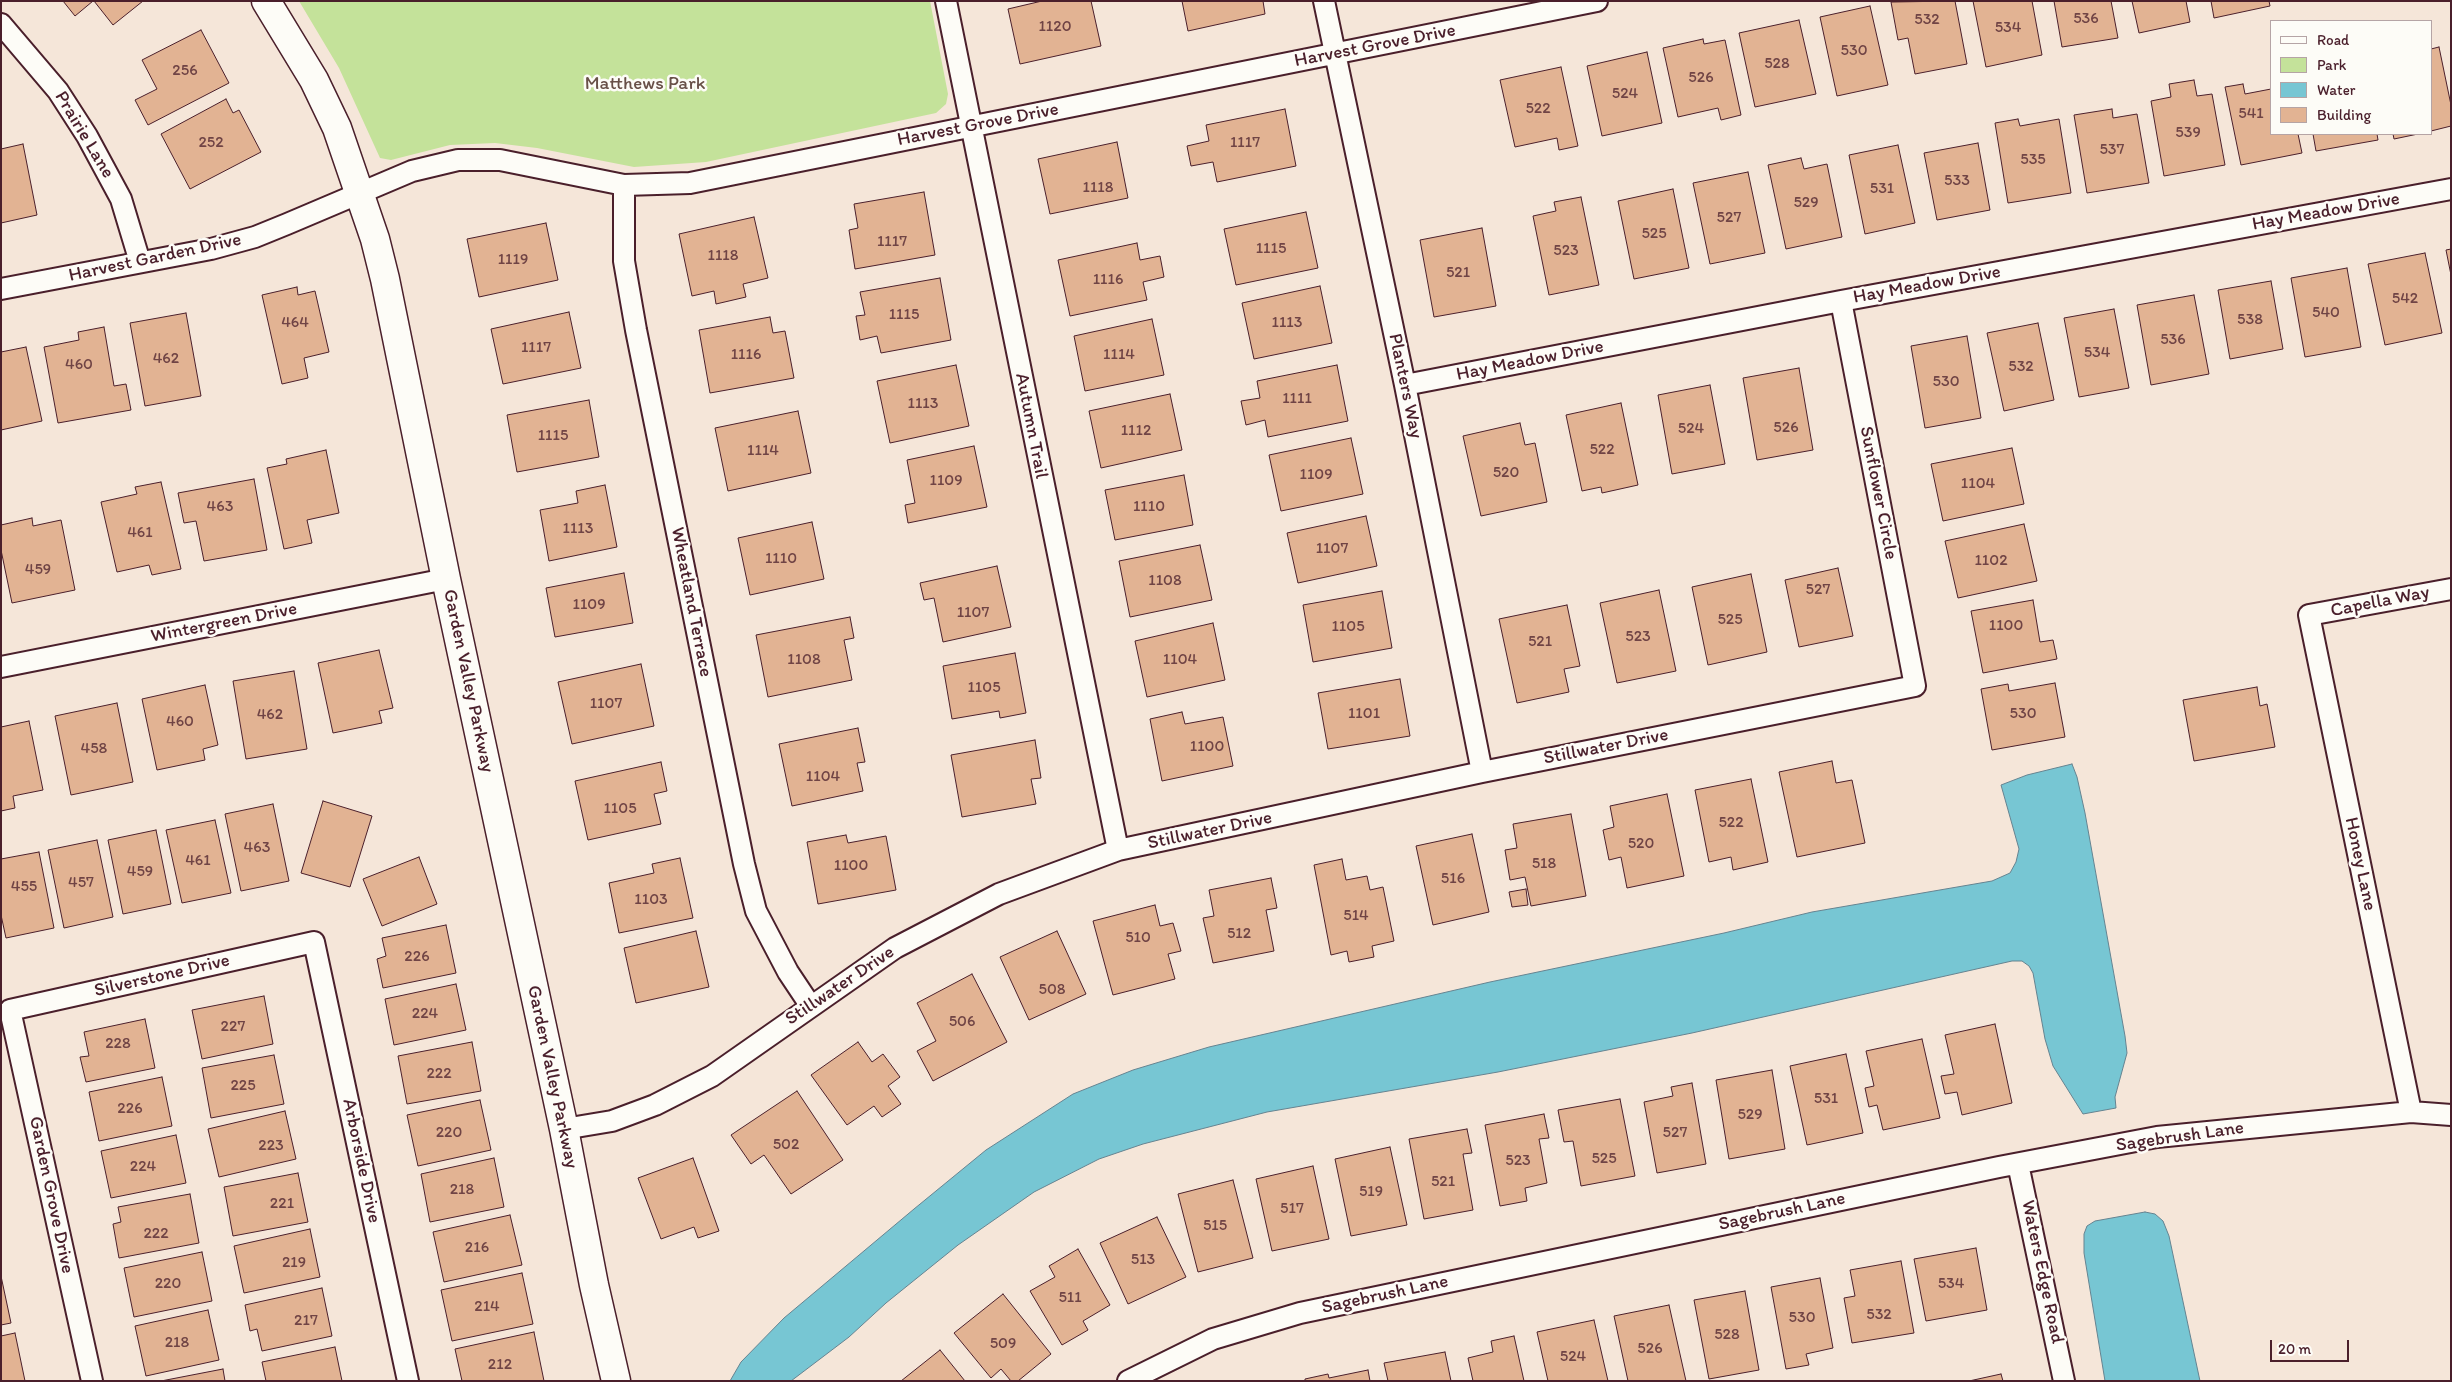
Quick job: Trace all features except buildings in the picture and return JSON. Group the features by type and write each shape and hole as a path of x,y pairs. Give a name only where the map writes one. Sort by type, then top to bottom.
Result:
{"street":[{"name":"Garden Valley Parkway","path":"266,1 314,80 337,128 360,193 385,279 446,579 564,1129 594,1286 616,1381"},
{"name":"Autumn Trail","path":"946,1 1118,850"},
{"name":"Planters Way","path":"1324,1 1405,385 1482,772"},
{"name":"Harvest Grove Drive","path":"360,193 412,171 458,160 500,160 624,185 690,183 1597,1"},
{"name":"Prairie Lane","path":"1,24 58,91 87,136 121,199 140,262"},
{"name":"Wheatland Terrace","path":"624,185 624,262 636,330 744,864 756,911 788,972 810,1005"},
{"name":"Hay Meadow Drive","path":"1405,385 1841,301 2451,189"},
{"name":"Harvest Garden Drive","path":"1,290 211,249 255,237 360,193"},
{"name":"Sunflower Circle","path":"1841,301 1915,686"},
{"name":"Wintergreen Drive","path":"1,667 446,579"},
{"name":"Capella Way","path":"2309,615 2451,589"},
{"name":"Honey Lane","path":"2309,615 2411,1112"},
{"name":"Stillwater Drive","path":"564,1129 612,1121 655,1105 712,1076 810,1005 895,948 999,894 1118,850 1482,772 1915,686"},
{"name":"Silverstone Drive","path":"10,1010 314,942"},
{"name":"Arborside Drive","path":"314,942 408,1381"},
{"name":"Garden Grove Drive","path":"10,1010 92,1381"},
{"name":"Sagebrush Lane","path":"1128,1381 1213,1339 1300,1313 2018,1164 2157,1137 2411,1112 2451,1115"},
{"name":"Waters Edge Road","path":"2018,1164 2064,1381"}],"green space":[{"name":"Matthews Park","path":"299,1 930,1 948,94 946,104 936,113 706,162 634,167 537,148 495,143 450,145 391,160 380,158 339,68"}],"water":[{"path":"2072,764 2085,813 2125,1036 2127,1053 2115,1097 2116,1108 2083,1114 2053,1066 2045,1039 2033,973 2029,966 2022,961 2012,961 1692,1033 1498,1072 1267,1112 1143,1144 1099,1159 1034,1192 958,1245 886,1303 849,1337 791,1381 730,1381 741,1362 784,1318 914,1209 986,1150 1073,1094 1133,1070 1209,1047 1490,982 1724,933 1812,912 1992,881 2010,873 2016,862 2019,849 2001,785 2027,775"},
{"path":"2145,1212 2155,1214 2163,1221 2169,1236 2200,1381 2105,1381 2084,1253 2084,1234 2087,1226 2095,1221"}]}
